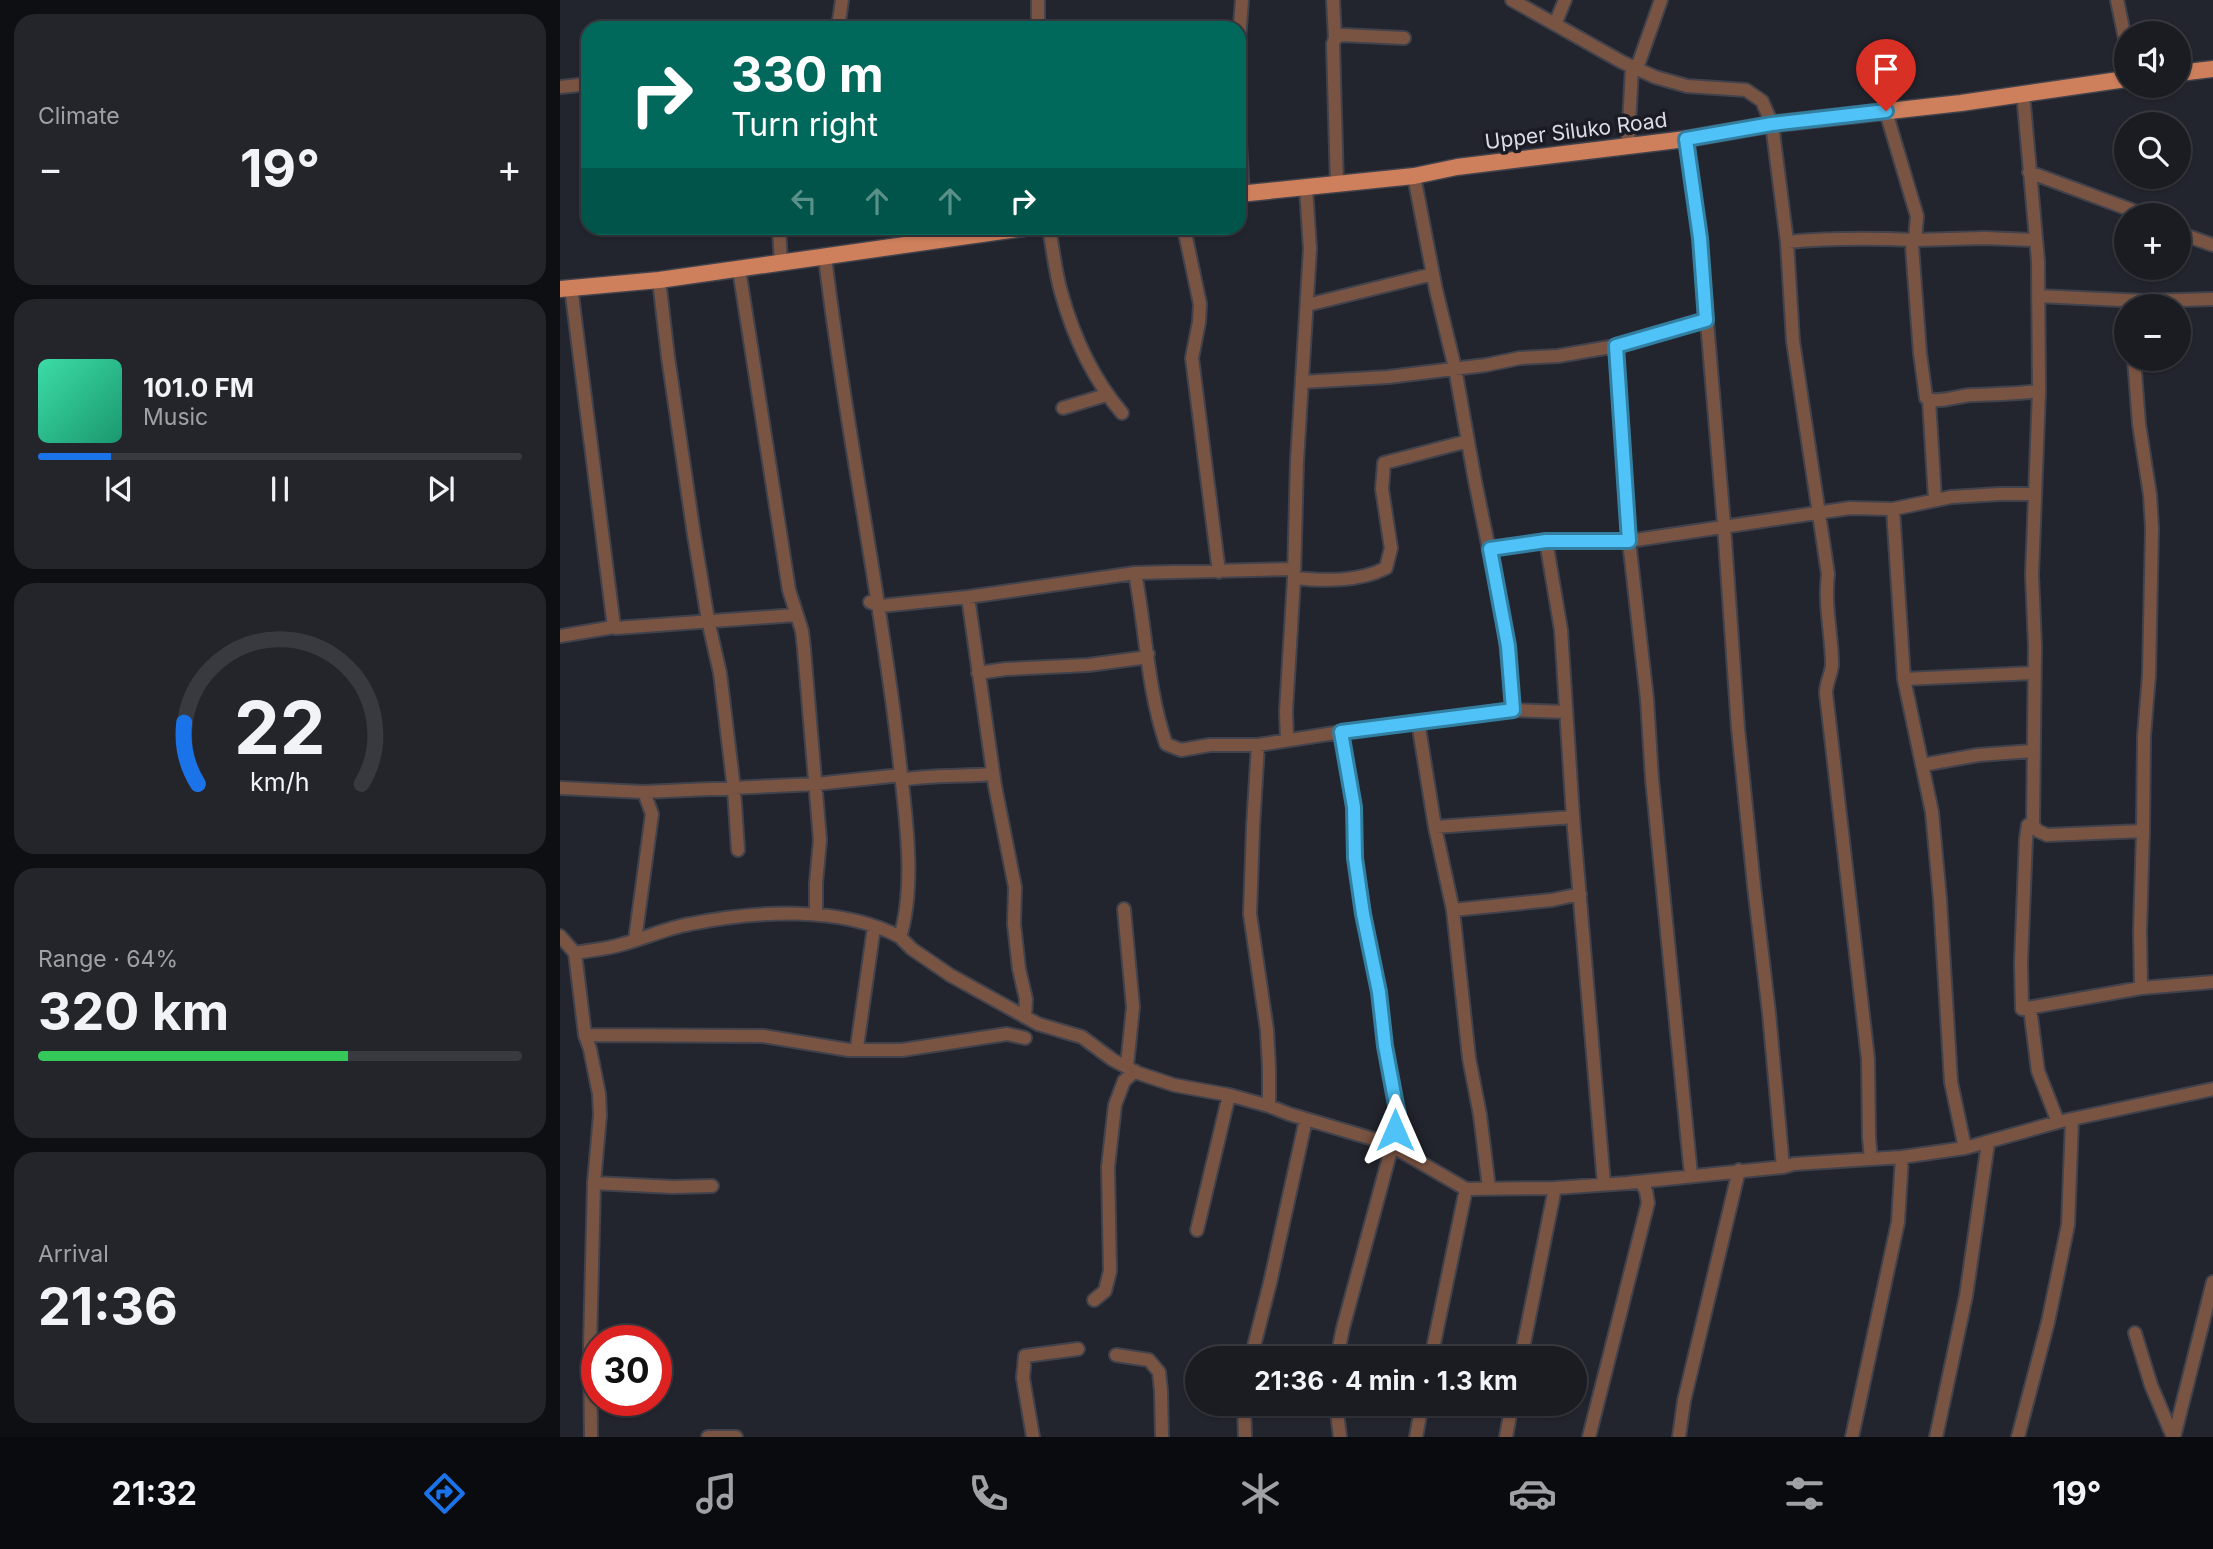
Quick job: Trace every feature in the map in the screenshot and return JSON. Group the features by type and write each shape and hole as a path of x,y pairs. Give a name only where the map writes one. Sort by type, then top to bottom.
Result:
{"main road":[{"path":"2191,72 2213,69"},
{"name":"Upper Siluko Road","path":"1246,194 1414,176 1457,167 1686,139 1772,124 1961,103 2114,81"},
{"path":"566,288 659,280 976,235"}],"street":[{"path":"839,21 842,0"},
{"path":"1038,0 1038,21"},
{"path":"1240,21 1242,0"},
{"path":"1333,0 1337,185"},
{"path":"1512,0 1655,77 1688,86 1746,90 1762,101 1772,124 1787,243 1793,341 1828,574 1825,596 1832,665 1826,693 1868,1059 1871,1159"},
{"path":"1555,24 1565,0"},
{"path":"1629,145 1634,67 1661,0"},
{"path":"2118,0 2122,21"},
{"path":"1335,38 1342,35 1404,38"},
{"path":"560,87 581,85"},
{"path":"2023,93 2036,240 2038,296 2039,391 2032,575 2033,825 2038,831"},
{"path":"1886,111 1917,216 1912,246 1920,353 1926,398 1929,400 1935,499"},
{"path":"1686,139 1700,238 1738,728 1783,1167"},
{"path":"2029,172 2114,204"},
{"path":"1414,176 1455,368 1508,646 1513,710"},
{"path":"1287,740 1297,461 1310,249 1306,188"},
{"path":"779,235 781,264"},
{"path":"1050,235 1061,290 1073,327 1102,396 1122,413"},
{"path":"1185,235 1200,304 1192,358 1219,572"},
{"path":"2191,237 2213,245"},
{"path":"1787,243 1850,238 2036,240"},
{"path":"825,257 901,778 908,860 906,916 900,937"},
{"path":"739,269 789,590 802,631 820,840 816,883 817,914"},
{"path":"1307,305 1433,274"},
{"path":"659,280 671,385 708,620 720,673 734,789 738,850"},
{"path":"566,288 614,627"},
{"path":"2038,296 2114,302"},
{"path":"2191,300 2213,299"},
{"path":"1302,382 1388,377 1616,346 1706,320"},
{"path":"1616,346 1629,541 1647,699 1652,779 1691,1175"},
{"path":"2135,371 2152,528 2149,675 2144,736 2141,988"},
{"path":"1929,400 2039,391"},
{"path":"875,604 968,597 1135,573 1294,574 1323,581 1373,575 1386,568 1391,548 1382,489 1384,463 1468,441"},
{"path":"1490,549 1546,541 1629,541 1850,508 1893,509 1935,499 2034,494"},
{"path":"1893,509 1904,679 1932,812 1951,1082 1965,1148"},
{"path":"1546,541 1561,630 1573,817 1604,1184"},
{"path":"1135,573 1148,654 1149,681 1166,744 1181,750 1210,745 1258,745 1513,710 1566,712"},
{"path":"968,597 993,774 1015,887 1014,924 1026,999 1025,1017"},
{"path":"560,636 614,627 796,615"},
{"path":"978,673 1088,665 1141,658 1148,654"},
{"path":"1904,679 2034,673"},
{"path":"1418,722 1435,827 1453,909 1469,1058 1480,1115 1489,1188"},
{"path":"1339,1346 1398,1114 1385,1046 1379,992 1363,914 1355,858 1354,807 1341,732"},
{"path":"1258,745 1251,914 1267,1030 1269,1105"},
{"path":"1922,765 1978,755 2033,751"},
{"path":"560,788 644,793 993,774"},
{"path":"635,940 652,814 644,793"},
{"path":"1435,827 1573,817"},
{"path":"2143,831 2047,835 2028,824 2021,962 2022,1009 2141,988 2213,982"},
{"path":"1453,909 1552,900 1580,894"},
{"path":"1094,1300 1105,1291 1110,1271 1108,1167 1115,1105 1131,1068 1133,1007 1124,909"},
{"path":"575,953 621,945 687,924 729,917 817,914 855,920 900,937 950,975 1025,1017 1054,1030 1082,1037 1113,1060 1131,1068 1174,1085 1269,1105 1306,1119 1349,1130 1392,1146 1466,1189 1555,1188 1641,1182 1794,1164 1902,1157 1988,1143 2058,1122 2213,1088"},
{"path":"857,1047 874,927"},
{"path":"560,936 575,953 585,1035 600,1104 594,1183 591,1437"},
{"path":"2030,1008 2038,1070 2058,1122"},
{"path":"585,1035 763,1036 849,1051 902,1051 1007,1034 1025,1038"},
{"path":"1197,1230 1229,1095"},
{"path":"1254,1346 1306,1119"},
{"path":"2018,1437 2048,1322 2068,1225 2072,1120"},
{"path":"1936,1437 1966,1296 1988,1143"},
{"path":"1852,1437 1898,1222 1902,1157"},
{"path":"1679,1437 1684,1401 1739,1170"},
{"path":"1589,1437 1648,1203 1641,1182"},
{"path":"594,1183 712,1186"},
{"path":"1523,1346 1555,1188"},
{"path":"1433,1346 1466,1189"},
{"path":"2173,1437 2213,1282"},
{"path":"2135,1333 2151,1385 2173,1437"},
{"path":"1034,1437 1023,1378 1025,1356 1078,1349"},
{"path":"1116,1355 1149,1360 1159,1372 1161,1437"},
{"path":"1244,1416 1245,1437"},
{"path":"1337,1416 1340,1437"},
{"path":"1416,1437 1420,1416"},
{"path":"1506,1437 1510,1416"},
{"path":"708,1437 736,1437"}],"route":[{"path":"1395,1130 1398,1114 1385,1046 1379,992 1363,914 1355,858 1354,807 1341,732 1513,710 1508,646 1490,549 1546,541 1629,541 1616,346 1706,320 1700,238 1686,139 1772,124 1886,111"}]}
